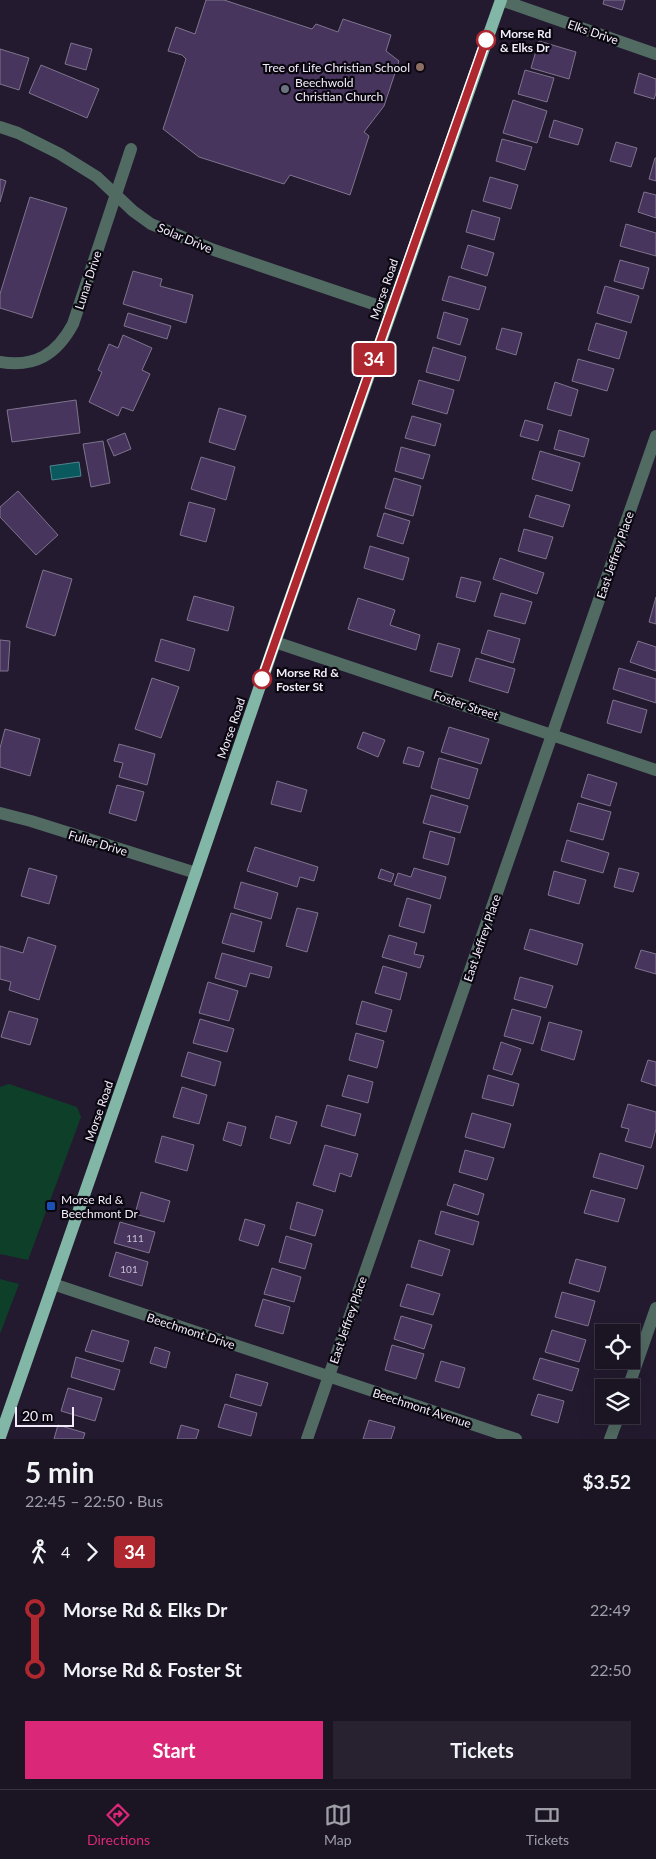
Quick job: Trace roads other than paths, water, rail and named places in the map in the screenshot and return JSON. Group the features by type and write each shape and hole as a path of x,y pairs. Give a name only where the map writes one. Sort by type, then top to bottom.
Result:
{"main road":[{"name":"Morse Road","path":"0,1437 275,642 501,0"}],"street":[{"name":"Elks Drive","path":"501,0 656,54"},
{"name":"Solar Drive","path":"0,127 18,133 60,154 97,177 133,211 151,224 205,246 391,310"},
{"name":"Lunar Drive","path":"0,362 11,364 28,363 44,357 56,349 66,338 73,324 130,149"},
{"name":"East Jeffrey Place","path":"307,1439 656,436"},
{"name":"Foster Street","path":"275,642 656,770"},
{"name":"Fuller Drive","path":"0,814 196,873"},
{"name":"Beechmont Drive","path":"52,1284 329,1376"},
{"path":"631,1379 656,1308"},
{"name":"Beechmont Avenue","path":"329,1376 516,1439"},
{"path":"610,1439 616,1424"}],"place":[{"name":"Morse Rd & Elks Dr","path":"486,40"},
{"name":"Tree of Life Christian School","path":"420,67"},
{"name":"Beechwold Christian Church","path":"285,89"},
{"name":"Morse Rd & Foster St","path":"262,679"},
{"name":"Morse Rd & Beechmont Dr","path":"51,1206"}]}
